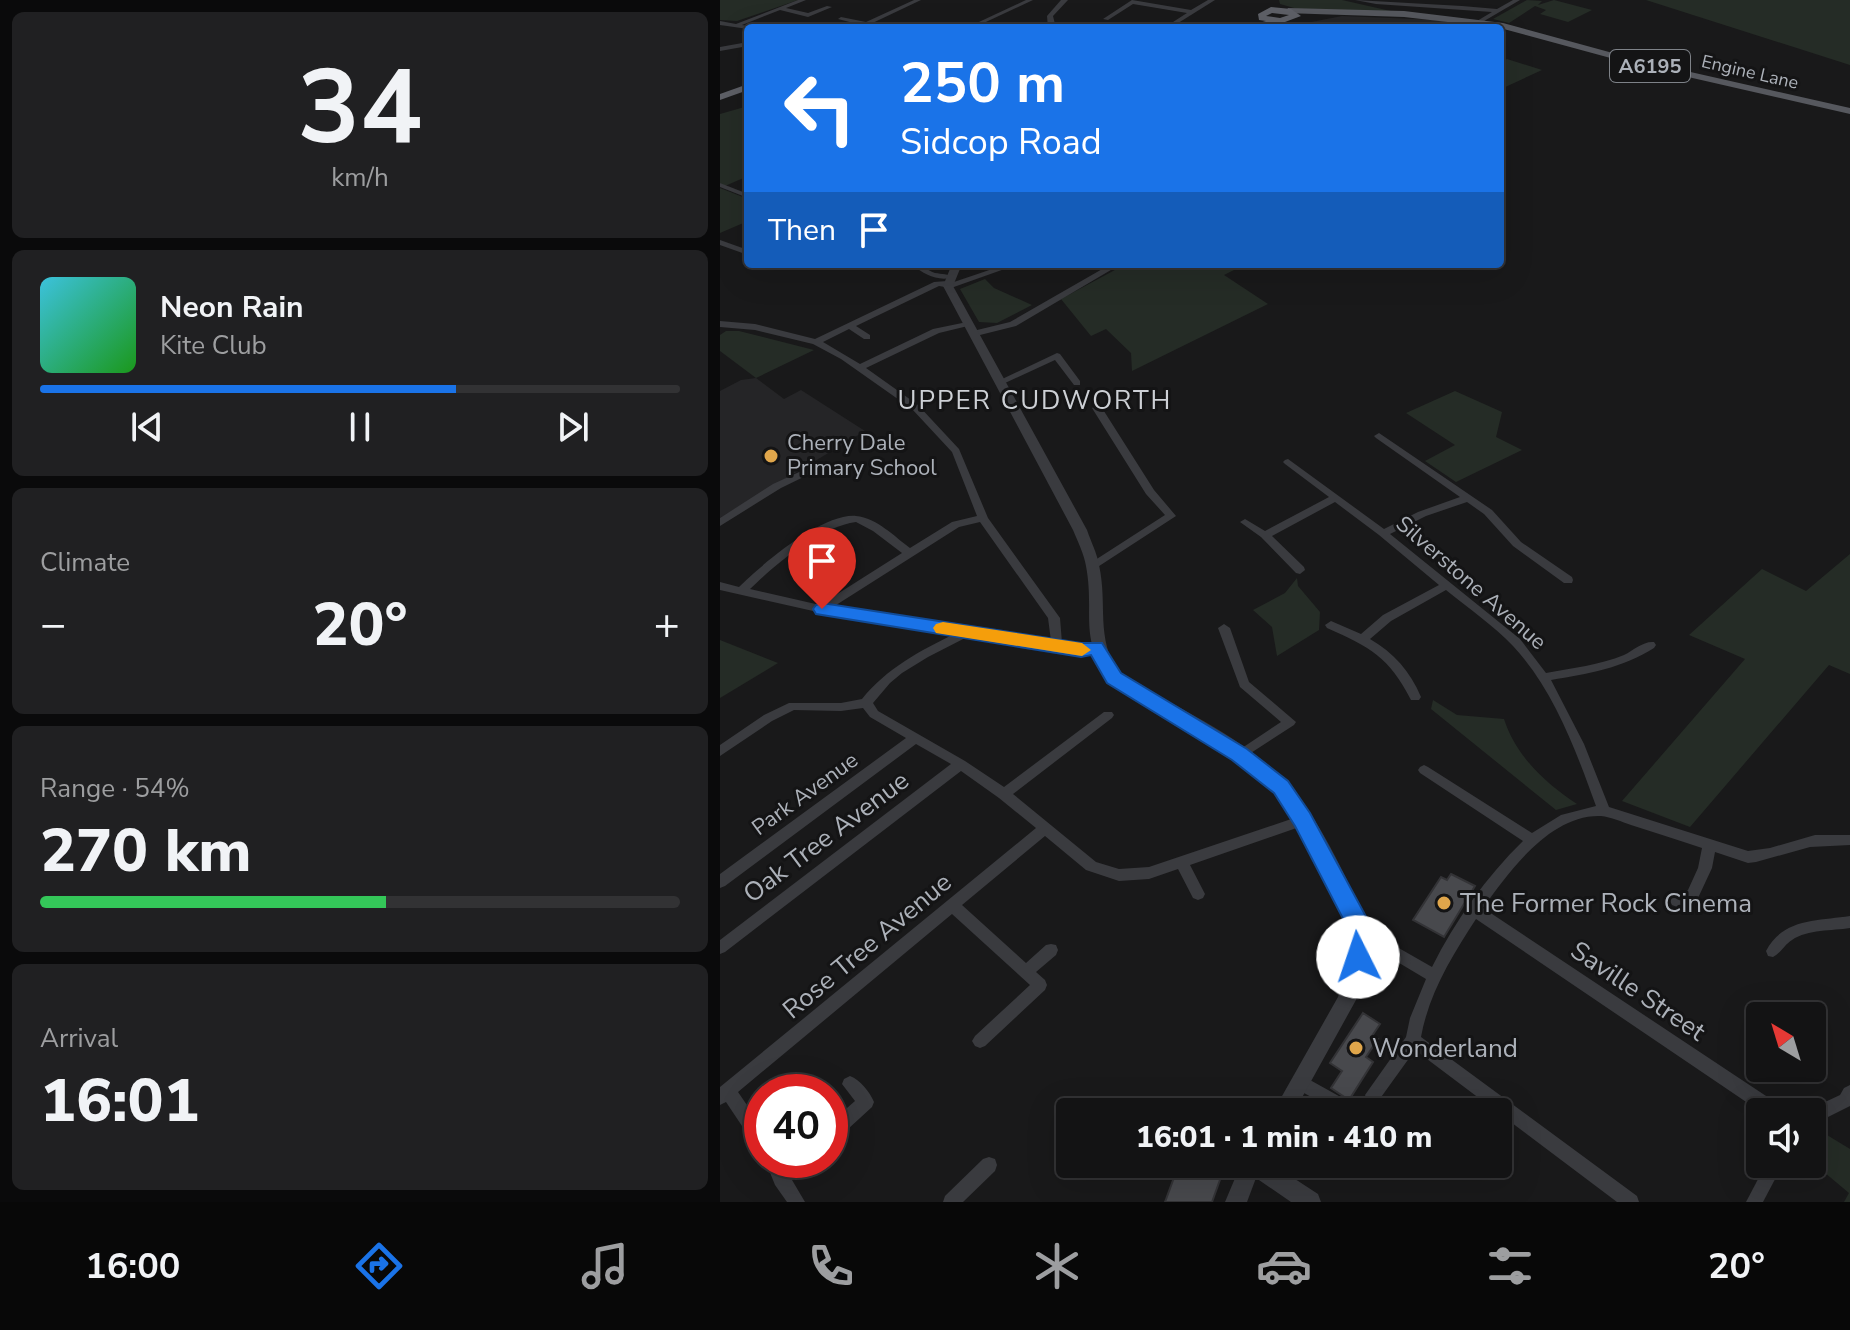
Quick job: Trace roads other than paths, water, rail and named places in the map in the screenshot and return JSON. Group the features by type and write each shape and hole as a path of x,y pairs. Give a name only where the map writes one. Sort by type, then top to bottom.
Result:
{"highway":[{"path":"1252,24 1271,2 1290,13"},
{"path":"1263,15 1290,13"},
{"path":"1264,24 1280,21 1290,13"},
{"path":"1263,15 1280,21"},
{"path":"720,97 744,88"}],"main road":[{"name":"Engine Lane","path":"1290,13 1404,14 1490,24"},
{"name":"Engine Lane","path":"1504,27 1537,33 1640,63 1850,111"}],"street":[{"path":"739,24 803,0"},
{"path":"841,19 867,24 918,0"},
{"path":"978,24 1030,0"},
{"path":"1051,24 1050,16 1065,0"},
{"path":"1175,23 1212,0"},
{"path":"1358,0 1400,6 1464,6 1497,11"},
{"path":"1479,22 1517,0"},
{"path":"1106,19 1133,1 1191,12"},
{"path":"781,9 808,15 829,7"},
{"path":"720,23 744,25"},
{"path":"720,49 744,45"},
{"path":"720,185 744,194"},
{"path":"720,242 744,251"},
{"path":"921,268 948,282 1080,530 1093,566 1096,648 1114,678 1240,755 1281,787 1303,820 1364,935 1435,977"},
{"path":"948,282 955,268"},
{"path":"816,342 937,284 1000,268"},
{"path":"860,368 936,331 1013,324 1110,268"},
{"path":"720,324 755,327 816,342 860,368 915,407 956,451 983,518 1054,618 1057,646"},
{"path":"850,326 867,337"},
{"path":"1002,381 1057,356 1077,383"},
{"path":"1093,566 1171,516 1150,492 1097,408"},
{"path":"1379,436 1488,512 1517,544 1568,580"},
{"name":"Silverstone Avenue","path":"1288,462 1383,533 1516,642 1546,677 1579,741 1604,811"},
{"path":"720,523 777,486 821,465"},
{"path":"1265,535 1335,498"},
{"path":"1383,533 1422,514 1468,498"},
{"path":"822,609 956,524 983,518"},
{"path":"741,591 766,565 838,523 853,519 865,522 909,553"},
{"path":"1245,522 1265,535 1300,570"},
{"path":"1363,638 1387,618 1447,585"},
{"path":"720,586 822,609 1081,650 1096,648"},
{"path":"1331,625 1363,638 1408,676 1415,697"},
{"path":"1224,628 1244,684 1290,722 1240,755"},
{"path":"720,751 793,706 841,707 866,703 876,687 900,667 966,632"},
{"path":"1546,677 1615,663 1635,656 1650,645"},
{"path":"866,703 874,714 961,764 1004,794 1091,866 1119,875 1149,873 1303,820"},
{"path":"1004,794 1108,715"},
{"name":"Park Avenue","path":"720,882 914,739"},
{"name":"Oak Tree Avenue","path":"720,948 961,764"},
{"path":"1424,770 1532,840"},
{"path":"1373,1095 1413,1040 1414,1022 1435,977 1474,910 1506,866 1532,840 1563,820 1587,811 1604,811 1748,857 1771,856 1804,843 1850,840"},
{"name":"Rose Tree Avenue","path":"725,1094 1044,829"},
{"path":"1677,901 1693,894 1705,868 1710,844"},
{"path":"1182,862 1198,894"},
{"path":"953,906 1040,985 980,1041"},
{"name":"Saville Street","path":"1474,910 1754,1098"},
{"path":"1773,951 1780,938 1794,929 1850,922"},
{"path":"1292,1098 1347,1000 1364,935"},
{"path":"1026,972 1051,950"},
{"path":"1413,1040 1631,1202"},
{"path":"1301,1083 1328,1098"},
{"path":"848,1118 866,1102 850,1084"},
{"path":"1826,1110 1846,1100 1850,1093"},
{"path":"725,1094 744,1118"},
{"path":"951,1202 989,1165"},
{"path":"1236,1202 1246,1178"},
{"path":"1273,1178 1310,1202"},
{"path":"1754,1202 1767,1178"},
{"path":"781,1179 797,1202"}],"place":[{"name":"Cherry Dale Primary School","path":"771,456"},
{"name":"The Former Rock Cinema","path":"1444,903"},
{"name":"Wonderland","path":"1356,1048"}],"district":[{"name":"UPPER CUDWORTH","path":"1035,400"}]}
